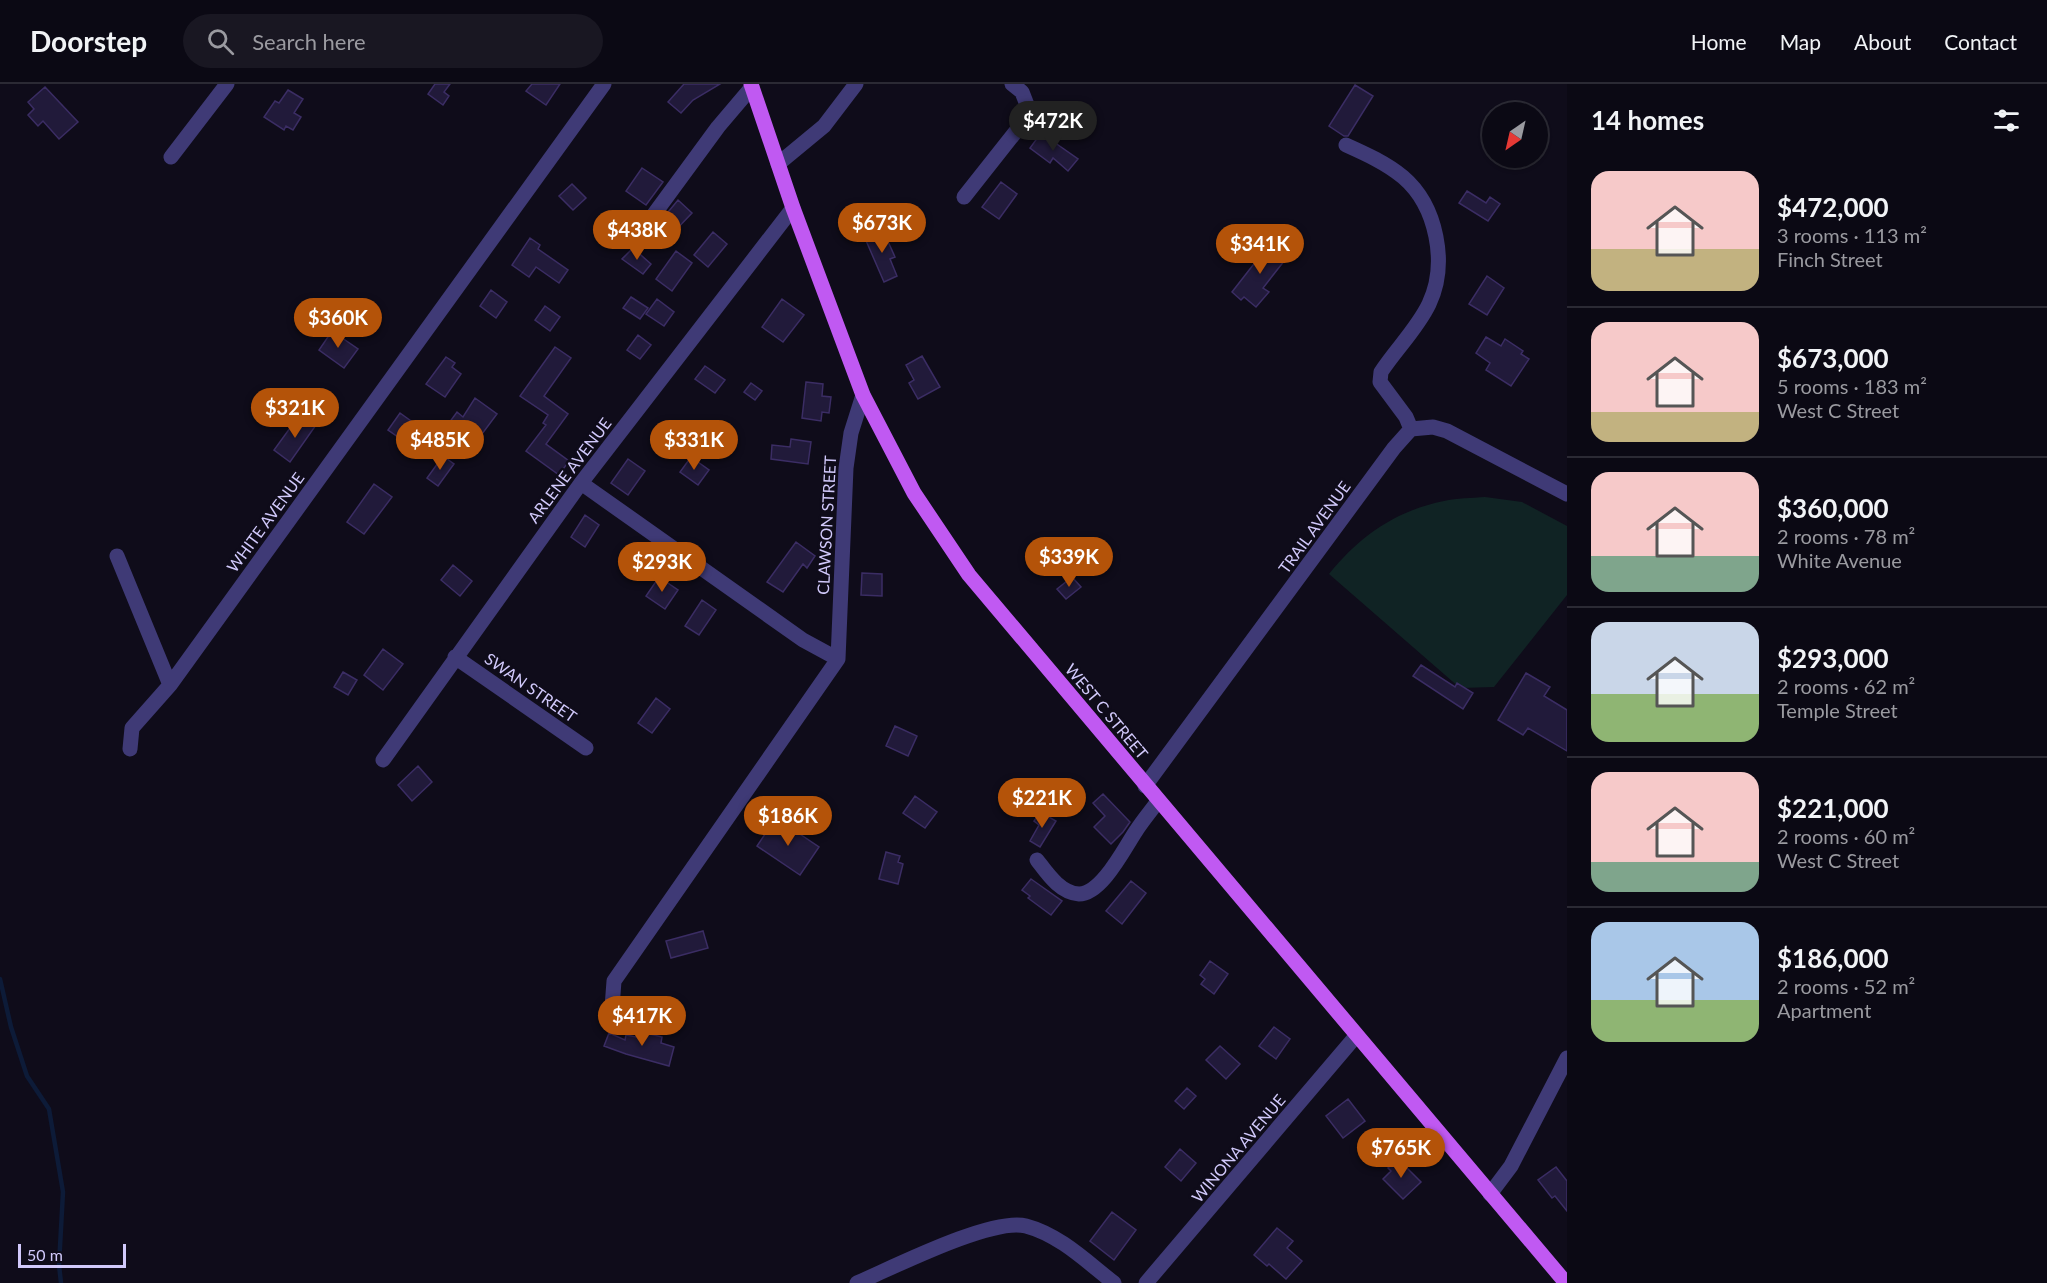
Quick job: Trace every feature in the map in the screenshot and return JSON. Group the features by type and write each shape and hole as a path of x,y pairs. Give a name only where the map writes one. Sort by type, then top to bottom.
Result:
{"main road":[{"name":"WEST C STREET","path":"751,86 793,208 863,395 914,494 969,575 1566,1283"}],"street":[{"path":"171,157 227,84"},
{"name":"WHITE AVENUE","path":"130,750 132,728 170,685 604,84"},
{"path":"964,197 1021,125 1029,110 1022,92 1012,84"},
{"path":"652,217 751,86"},
{"path":"778,164 824,126 850,86"},
{"path":"1346,145 1385,165 1405,179 1417,192 1428,210 1437,246 1436,281 1429,303 1381,372 1380,382 1406,417 1411,429 1434,427 1447,431 1567,494"},
{"name":"ARLENE AVENUE","path":"383,760 581,483 793,208"},
{"name":"CLAWSON STREET","path":"838,659 846,468 850,433 863,395"},
{"name":"TRAIL AVENUE","path":"1145,786 1394,448 1411,429"},
{"path":"581,483 803,640 838,659 614,981 611,1021"},
{"path":"117,556 170,685"},
{"name":"SWAN STREET","path":"455,657 586,748"},
{"path":"1036,860 1054,882 1066,890 1078,894 1088,892 1125,852 1135,832 1158,801"},
{"name":"WINONA AVENUE","path":"1146,1283 1356,1036"},
{"path":"1490,1194 1511,1166 1567,1058"},
{"path":"857,1283 934,1249 992,1227 1024,1225 1061,1241 1114,1283"}],"green space":[{"path":"1485,497 1522,502 1567,526 1567,595 1494,687 1460,688 1329,574 1353,548 1394,518 1426,505"}],"building":[{"path":"435,84 450,84 444,92 449,96 443,105 428,94"},
{"path":"532,84 560,84 546,105 526,91"},
{"path":"684,84 720,84 693,100 681,113 668,102"},
{"path":"1355,85 1373,96 1348,136 1344,136 1329,126"},
{"path":"45,87 78,122 59,139 43,121 38,126 28,115 34,109 28,102"},
{"path":"288,90 303,99 294,113 301,117 293,130 286,126 284,130 264,117 275,101 279,103"},
{"path":"1041,133 1078,159 1068,171 1053,158 1050,163 1030,148"},
{"path":"642,168 663,182 646,205 626,191"},
{"path":"1001,182 1017,194 999,219 982,207"},
{"path":"572,184 586,198 573,210 559,196"},
{"path":"1467,191 1486,203 1490,197 1500,204 1488,221 1459,203"},
{"path":"678,200 692,213 671,235 659,223"},
{"path":"882,228 895,257 890,259 897,276 884,282 864,236"},
{"path":"713,232 727,244 708,267 694,255"},
{"path":"530,238 540,245 538,249 568,270 559,283 536,267 529,277 512,265"},
{"path":"1271,242 1288,256 1263,288 1269,292 1256,307 1244,297 1241,300 1232,292"},
{"path":"633,248 651,264 643,274 622,259"},
{"path":"676,251 692,263 672,291 656,279"},
{"path":"1487,276 1504,288 1487,315 1469,304"},
{"path":"491,290 507,302 496,318 480,306"},
{"path":"631,297 648,308 640,319 623,308"},
{"path":"657,299 674,312 664,326 646,314"},
{"path":"782,299 804,315 783,342 762,327"},
{"path":"545,306 560,317 550,331 535,320"},
{"path":"332,331 358,349 344,368 319,350"},
{"path":"638,335 651,345 640,359 627,350"},
{"path":"1486,337 1501,346 1505,339 1523,351 1521,354 1529,359 1511,386 1486,370 1490,363 1476,353"},
{"path":"555,347 571,358 544,396 568,414 546,444 569,461 559,475 526,451 546,425 543,423 548,415 520,396"},
{"path":"922,356 940,387 918,399 909,383 914,380 906,365"},
{"path":"446,357 455,363 452,367 461,374 445,397 426,384"},
{"path":"705,366 725,380 715,393 695,379"},
{"path":"806,382 823,384 822,396 831,397 829,413 822,412 821,421 802,418"},
{"path":"751,383 762,391 755,400 744,392"},
{"path":"475,398 497,414 473,446 446,427 457,412 463,417"},
{"path":"400,413 422,429 411,446 388,430"},
{"path":"298,417 305,422 307,419 316,425 290,462 274,450"},
{"path":"665,422 684,437 673,452 654,437"},
{"path":"791,439 811,442 808,464 771,459 772,445 790,447"},
{"path":"443,456 454,464 438,486 427,478"},
{"path":"691,457 709,470 698,485 680,472"},
{"path":"628,459 645,471 628,495 611,483"},
{"path":"374,484 392,497 364,534 347,522"},
{"path":"585,515 599,525 585,547 571,537"},
{"path":"796,542 815,556 807,568 803,564 783,592 767,582"},
{"path":"453,565 472,581 460,596 441,580"},
{"path":"862,573 882,574 882,596 861,595"},
{"path":"659,577 678,590 665,609 646,596"},
{"path":"1072,577 1081,587 1066,599 1057,589"},
{"path":"702,600 716,610 699,635 685,626"},
{"path":"383,649 403,664 383,690 364,675"},
{"path":"1421,665 1455,687 1457,683 1473,693 1463,709 1413,676"},
{"path":"343,672 357,680 348,695 334,687"},
{"path":"1526,673 1550,687 1544,696 1567,710 1567,751 1528,728 1523,735 1498,720"},
{"path":"656,698 670,709 652,733 638,723"},
{"path":"895,726 917,736 908,756 886,746"},
{"path":"418,766 432,782 412,801 398,785"},
{"path":"1103,794 1130,822 1111,844 1094,827 1105,816 1093,803"},
{"path":"915,796 937,812 925,828 903,813"},
{"path":"1040,812 1056,821 1040,847 1030,841 1039,825 1034,821"},
{"path":"776,818 819,847 800,875 757,846"},
{"path":"886,852 900,856 898,862 903,864 898,884 879,879"},
{"path":"1031,879 1062,901 1051,915 1028,898 1030,896 1022,890"},
{"path":"1131,881 1146,893 1122,924 1106,911"},
{"path":"703,931 708,948 671,958 666,941"},
{"path":"1210,961 1228,974 1214,994 1201,984 1205,979 1200,975"},
{"path":"1274,1027 1290,1039 1276,1059 1259,1046"},
{"path":"638,1031 662,1037 661,1043 674,1047 669,1066 604,1046 609,1033 625,1040 626,1035 636,1037"},
{"path":"1220,1046 1240,1064 1226,1079 1206,1060"},
{"path":"1187,1088 1196,1096 1184,1109 1175,1101"},
{"path":"1348,1099 1365,1121 1343,1138 1326,1116"},
{"path":"1180,1149 1196,1163 1181,1181 1165,1167"},
{"path":"1397,1158 1421,1182 1403,1199 1383,1179 1391,1171 1388,1168"},
{"path":"1556,1167 1567,1181 1567,1211 1555,1196 1552,1198 1538,1180"},
{"path":"1112,1212 1136,1230 1114,1260 1090,1241"},
{"path":"1277,1228 1293,1241 1287,1248 1302,1261 1286,1279 1254,1255"}],"waterway":[{"path":"0,979 11,1027 27,1076 49,1109 63,1192 59,1265 61,1283"}]}
